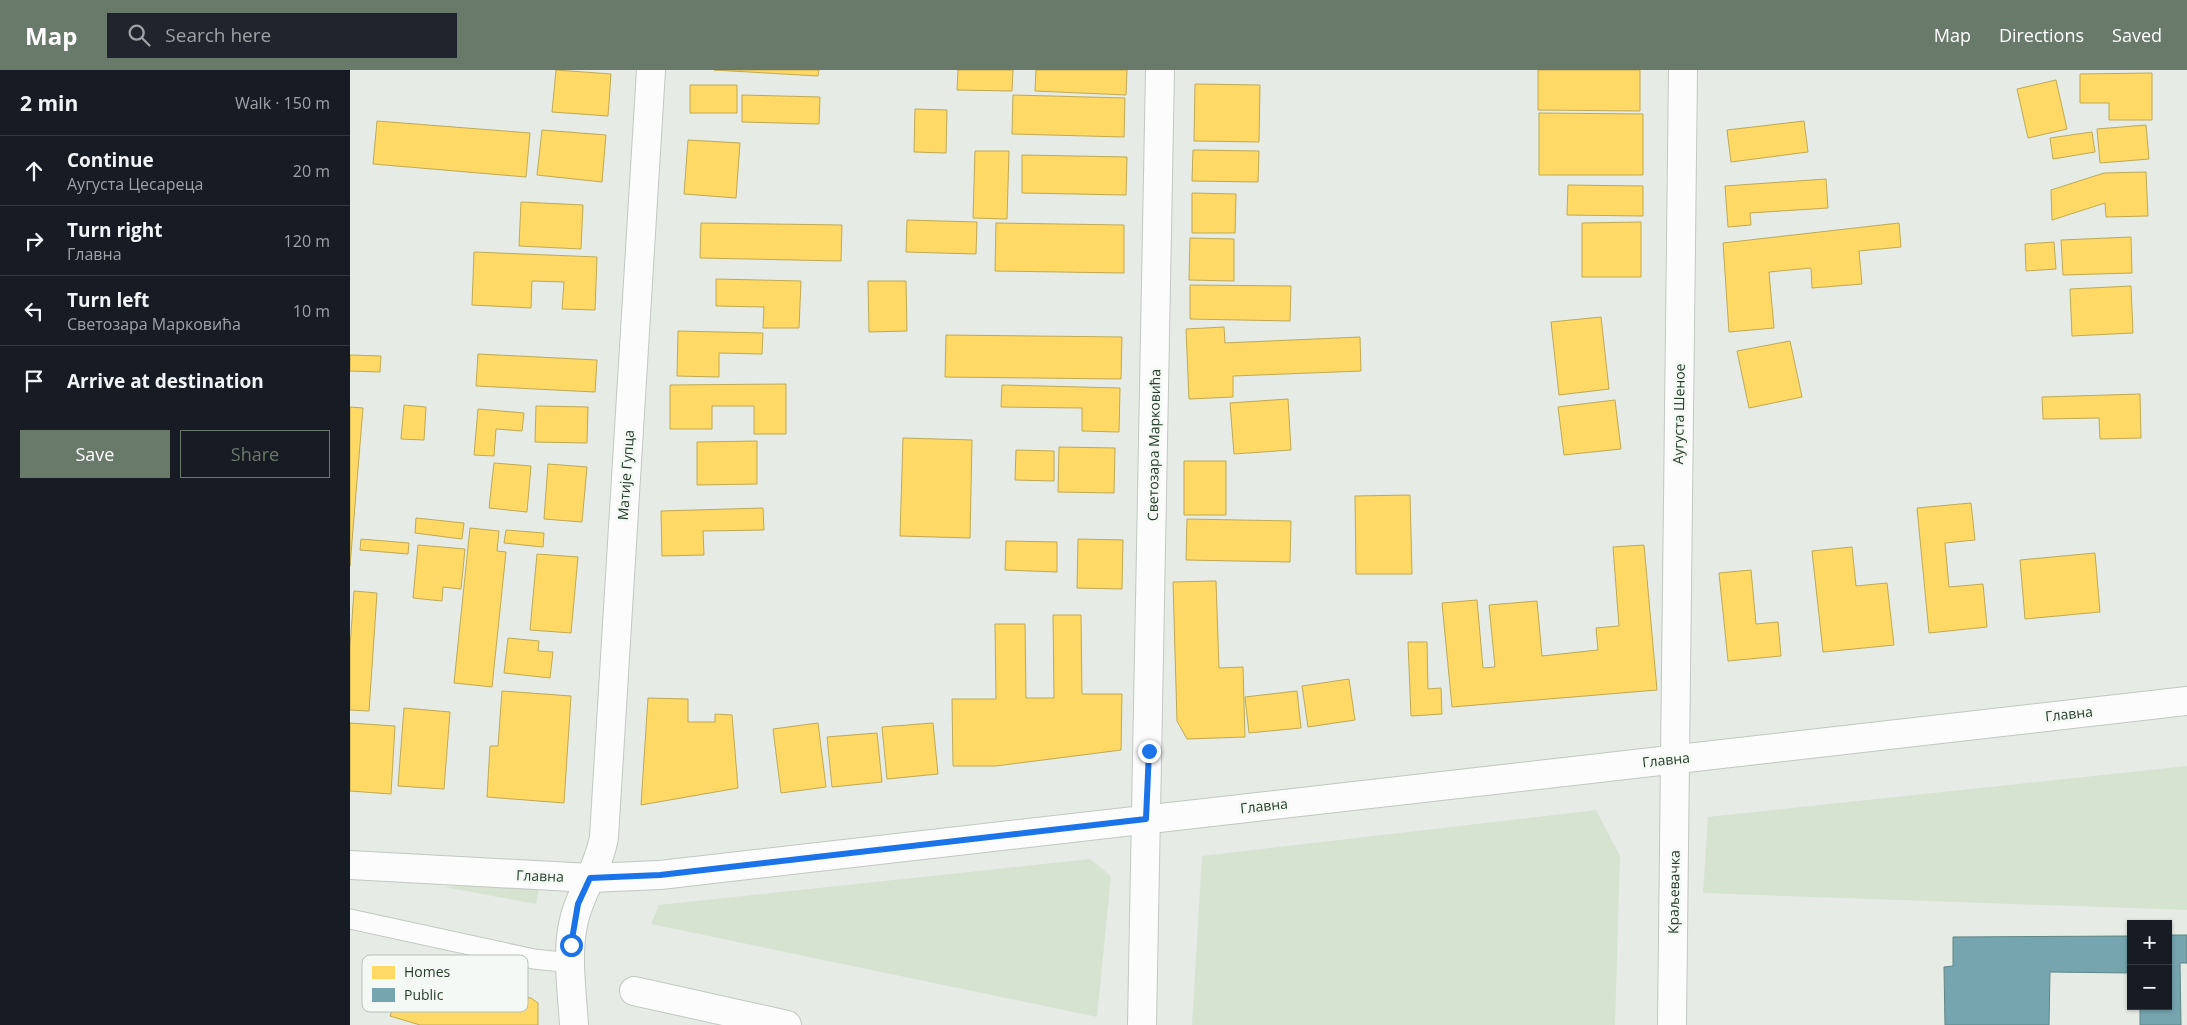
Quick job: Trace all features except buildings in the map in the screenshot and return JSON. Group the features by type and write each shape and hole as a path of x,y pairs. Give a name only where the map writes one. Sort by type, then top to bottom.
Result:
{"street":[{"name":"Матије Гупца","path":"574,1025 572,963 574,919 598,862 604,836 651,70"},
{"name":"Светозара Марковића","path":"1146,819 1160,70"},
{"name":"Аугуста Шеное","path":"1675,759 1683,70"},
{"path":"2187,692 2187,701"},
{"name":"Главна","path":"350,865 590,878 660,875 2187,701"},
{"name":"Краљевачка","path":"1672,1025 1675,759"},
{"path":"1142,1025 1146,819"},
{"path":"634,991 787,1025"}],"lane":[{"path":"350,919 516,955"},
{"path":"528,958 572,963"}],"green space":[{"path":"2187,766 2187,910 1703,893 1708,817"},
{"path":"1596,810 1620,856 1615,1025 1192,1025 1202,856"},
{"path":"1090,859 1111,876 1097,1017 651,924 659,905"},
{"path":"541,881 536,904 445,887"}],"route":[{"path":"571,945 578,904 590,878 660,875 1146,819 1149,751"}]}
